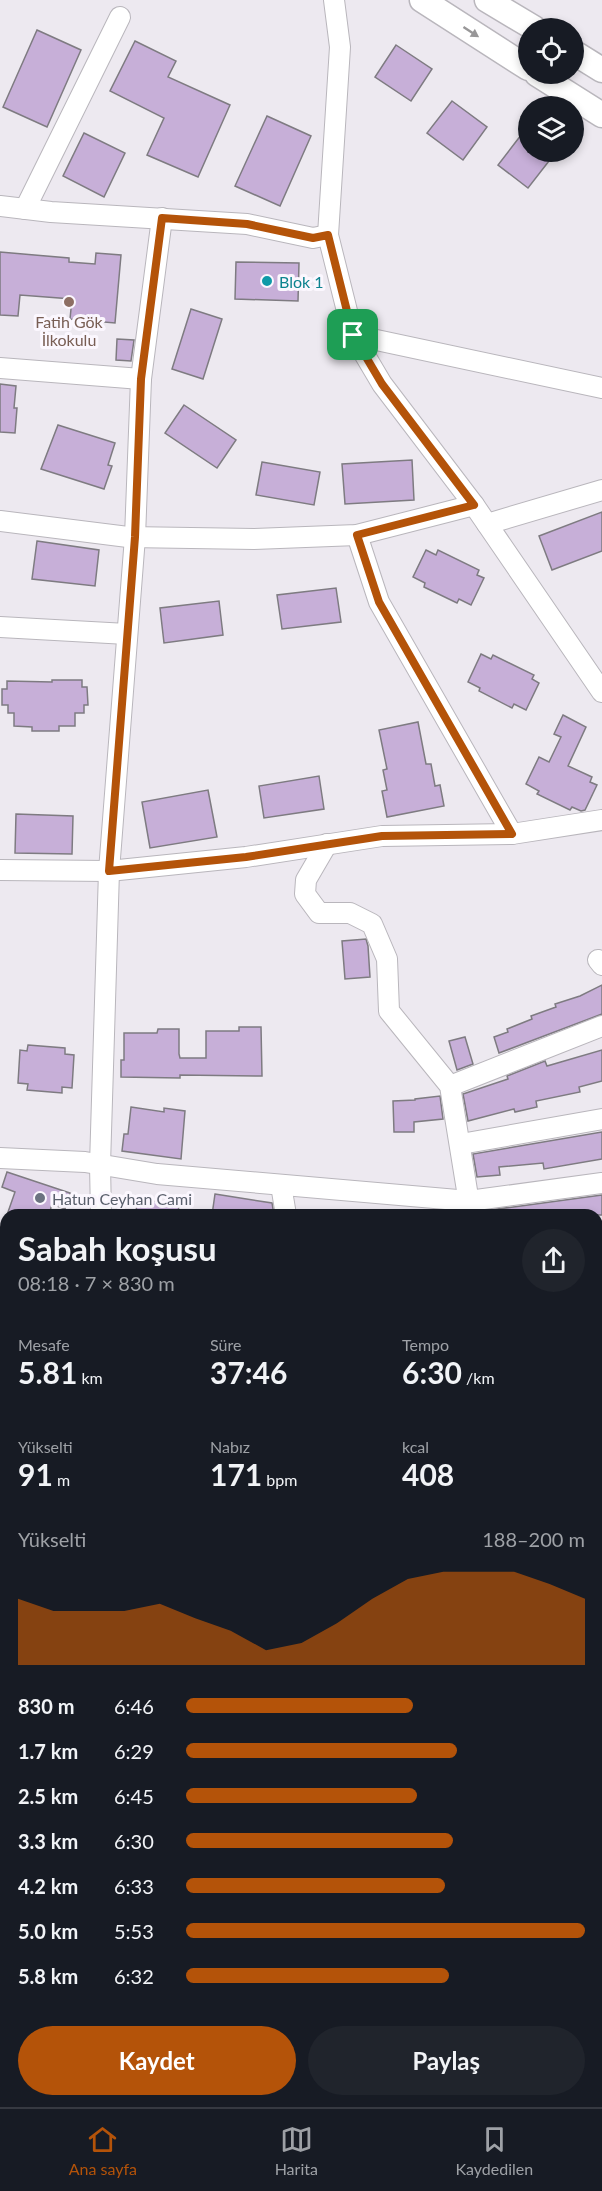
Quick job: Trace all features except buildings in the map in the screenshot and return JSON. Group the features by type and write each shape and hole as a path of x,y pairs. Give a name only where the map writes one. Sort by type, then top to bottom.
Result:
{"main road":[{"path":"422,0 518,62"},
{"path":"487,0 518,18"},
{"path":"584,59 602,70"},
{"path":"553,84 602,115"}],"street":[{"path":"334,0 340,47 328,235 353,335 382,384 488,524 602,692"},
{"path":"25,209 120,17"},
{"path":"0,206 247,224 313,238 328,235"},
{"path":"101,1209 100,1165 109,871 135,537 141,379 162,218"},
{"path":"353,335 602,388"},
{"path":"0,368 141,379"},
{"path":"488,524 602,490"},
{"path":"0,521 135,537 254,539 357,535 474,505"},
{"path":"357,535 379,602 512,834"},
{"path":"0,627 127,634"},
{"path":"0,870 109,871 246,857 382,836 512,834 602,820"},
{"path":"327,844 306,880 305,894 319,913 350,913 372,924 387,959 388,1011 450,1086 470,1208"},
{"path":"450,1086 602,1026"},
{"path":"461,1144 602,1119"},
{"path":"0,1158 100,1165 157,1174 281,1185 470,1208 602,1183"},
{"path":"281,1185 285,1209"}],"place":[{"name":"Blok 1","path":"267,281"},
{"name":"Fatih Gök İlkokulu","path":"69,302"},
{"name":"Hatun Ceyhan Cami","path":"40,1198"}],"route":[{"path":"162,218 247,224 313,238 328,235 353,335 382,384 474,505 357,535 379,602 512,834 382,836 246,857 109,871 135,537 141,379 162,218"}]}
